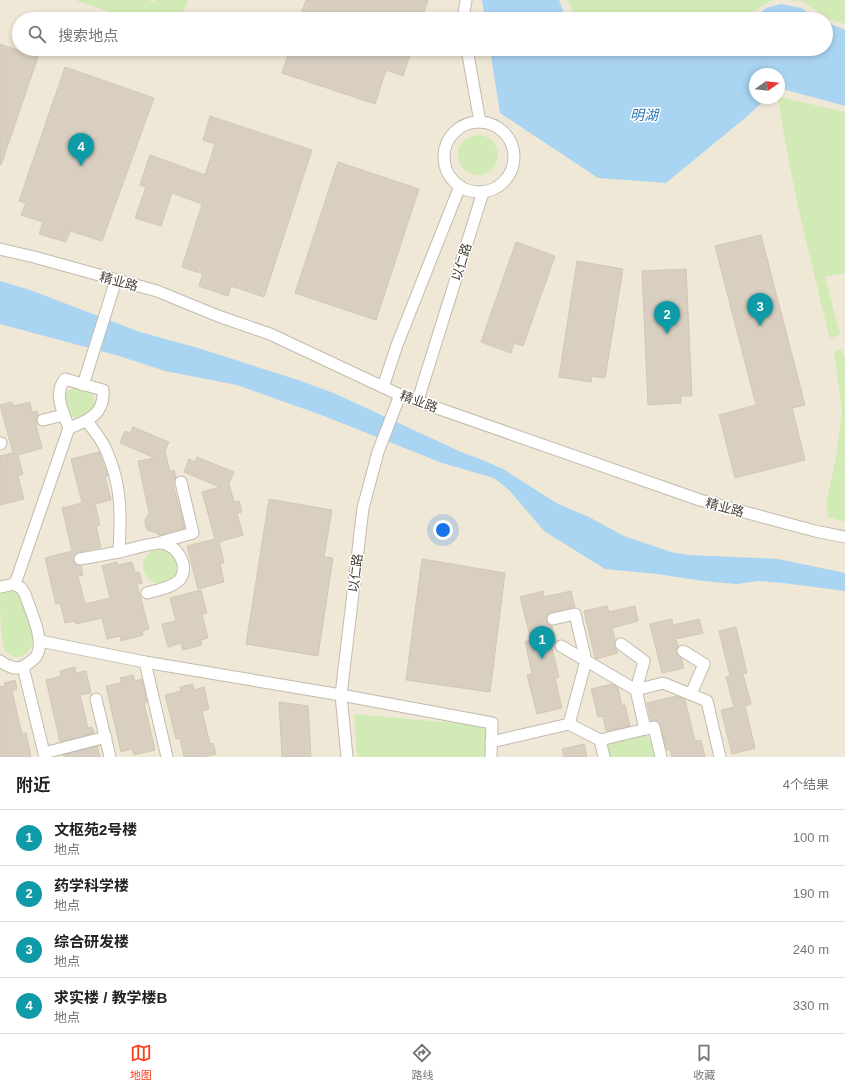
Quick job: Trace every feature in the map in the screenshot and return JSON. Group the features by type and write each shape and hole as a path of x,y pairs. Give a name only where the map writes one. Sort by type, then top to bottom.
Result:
{"street":[{"path":"465,12 466,0"},
{"path":"468,56 480,122"},
{"path":"480,122 492,124 502,130 509,139 513,150 514,161 511,173 504,182 494,189 483,192 471,191 460,186 451,178 446,168 444,156 446,145 451,135 459,128 469,123 480,122"},
{"path":"383,387 397,345 460,186"},
{"name":"以仁路","path":"418,400 483,192"},
{"name":"精业路","path":"0,249 157,291 218,316 270,334 400,395 418,400 700,500 845,537"},
{"path":"83,385 116,280"},
{"path":"16,584 69,428 59,394 62,383 65,379 103,390 104,399 98,411 87,421 69,428"},
{"name":"以仁路","path":"347,757 341,695 363,508 378,452 400,395"},
{"path":"43,420 64,415"},
{"path":"87,421 107,451 119,492 121,522 119,552"},
{"path":"80,559 119,552 193,533 181,482"},
{"path":"147,593 173,584 181,578 183,568 182,557 172,545 160,542"},
{"path":"0,587 16,584"},
{"path":"0,661 10,668 23,667 32,661 37,655 40,641 25,594 16,584"},
{"path":"553,619 575,614 586,661 569,724"},
{"path":"40,641 145,662 341,695 492,723 491,757"},
{"path":"621,644 644,661 636,690 645,730"},
{"path":"561,646 636,690 663,683 707,701 720,757"},
{"path":"683,651 704,664 691,694"},
{"path":"145,662 167,757"},
{"path":"23,667 45,755 106,738"},
{"path":"96,700 110,757"},
{"path":"491,742 569,724 600,740 654,727 661,757"},
{"path":"600,740 604,757"}],"shaded area":[{"path":"0,0 845,0 845,757 0,757"}],"green space":[{"path":"75,0 147,0 154,2 156,0 188,0 184,12 110,12"},
{"path":"568,0 773,0 752,12 572,12"},
{"path":"785,0 845,0 845,24 833,20 833,12 819,12 801,1"},
{"path":"785,98 845,112 845,273 825,277 840,334 830,339 794,189 779,104 785,104"},
{"path":"482,135 489,138 495,144 498,155 497,163 489,172 482,175 474,175 467,172 459,163 458,151 461,144 470,136"},
{"path":"842,349 845,360 845,522 828,517 826,503 836,458 842,411 834,352"},
{"path":"76,387 90,391 95,401 93,408 87,414 78,419 68,415 64,395 67,391"},
{"path":"163,549 172,554 176,559 176,573 172,578 167,582 157,583 153,582 144,573 143,563 144,559 153,550"},
{"path":"0,589 19,590 34,643 27,653 19,657 15,657 5,650 3,644"},
{"path":"354,714 485,726 486,757 357,757"},
{"path":"643,733 653,744 657,757 600,757 597,744"}],"water":[{"path":"482,0 559,0 563,12 484,12"},
{"path":"781,4 801,8 808,12 761,12 766,8"},
{"name":"明湖","path":"833,25 845,30 845,106 785,90 785,68 749,68 749,104 760,104 666,183 598,178 500,113 491,56 833,56"},
{"path":"0,281 30,290 140,332 198,348 301,381 336,394 461,452 503,469 558,504 589,517 624,536 671,552 689,555 778,559 845,573 845,591 758,581 737,584 703,581 657,574 605,569 544,531 509,490 494,478 442,463 324,416 237,385 165,371 119,356 0,324"}],"building":[{"path":"306,0 428,0 424,12 302,12"},
{"path":"0,44 12,48 12,56 38,57 1,165"},
{"path":"288,56 410,56 403,76 386,70 375,104 282,73"},
{"path":"65,67 154,98 102,241 70,231 66,242 39,234 43,222 21,215 26,203 19,201"},
{"path":"210,116 312,150 264,297 231,286 228,296 199,286 203,274 182,267 202,204 172,193 161,226 135,218 146,187 140,185 150,155 205,175 215,144 203,140"},
{"path":"338,162 419,189 376,320 295,293"},
{"path":"761,235 805,405 792,408 805,460 735,478 719,415 756,405 715,246"},
{"path":"516,242 555,256 523,346 514,343 511,353 481,342"},
{"path":"577,261 623,269 605,378 592,376 591,382 559,377"},
{"path":"686,269 692,396 681,396 681,403 648,405 642,271"},
{"path":"12,402 13,406 30,402 32,412 37,411 38,415 36,421 38,424 36,425 42,448 18,455 23,474 18,476 24,499 0,505 0,456 13,453 0,405"},
{"path":"133,427 169,442 165,451 170,472 174,470 176,477 173,484 185,528 159,535 155,532 149,531 146,528 145,520 149,513 138,461 155,458 120,443 125,431 130,433"},
{"path":"99,452 108,476 105,476 111,500 95,504 100,525 96,526 101,547 78,552 74,556 73,560 75,564 81,566 83,575 78,576 85,604 110,598 102,566 117,562 118,565 132,562 135,573 139,572 142,583 137,584 149,629 142,631 143,635 121,641 120,636 107,639 102,618 76,624 75,621 65,623 60,603 56,604 45,558 72,551 62,508 82,503 71,459"},
{"path":"197,457 234,472 229,484 234,502 239,501 242,512 237,513 243,535 219,542 224,562 220,564 224,582 198,589 187,546 215,539 202,492 220,487 184,472 189,459 195,462"},
{"path":"269,499 332,510 324,557 333,558 318,656 246,644"},
{"path":"422,559 505,573 490,692 406,680"},
{"path":"201,590 207,613 202,614 208,638 201,640 202,645 183,650 181,643 168,647 162,624 176,621 170,598"},
{"path":"543,591 544,597 571,591 575,607 551,612 546,617 548,623 552,626 556,642 551,644 559,677 555,678 562,708 537,714 527,675 532,674 525,642 531,640 520,597"},
{"path":"607,606 609,612 635,606 638,621 612,628 615,640 614,646 618,653 596,659 584,611"},
{"path":"672,619 673,625 699,619 703,633 676,639 678,646 676,650 677,654 681,658 684,668 662,673 650,624"},
{"path":"736,627 747,673 743,674 751,704 745,706 755,748 732,754 721,710 734,707 726,677 730,676 719,631"},
{"path":"75,667 76,673 86,671 91,693 80,695 88,728 92,727 94,733 60,742 46,680 61,676 60,671"},
{"path":"133,675 135,681 142,679 147,702 144,703 155,750 134,755 132,749 121,752 106,686 121,683 120,678"},
{"path":"15,680 17,689 12,691 22,734 26,733 31,757 0,757 0,687 5,686 4,683"},
{"path":"193,684 194,690 204,687 209,709 202,711 210,744 213,743 216,754 203,757 184,757 180,738 176,739 165,695 181,691 180,687"},
{"path":"612,684 618,687 622,706 625,705 630,726 606,731 603,716 598,717 591,689"},
{"path":"677,696 685,700 695,741 701,740 705,757 672,757 670,749 667,750 659,723 656,720 651,721 647,703"},
{"path":"279,702 308,706 311,757 282,757"},
{"path":"584,744 587,757 564,757 562,749"},
{"path":"97,746 100,757 64,757 63,755"}],"place":[{"name":"求实楼 / 教学楼B","path":"81,166"},
{"name":"综合研发楼","path":"760,326"},
{"name":"药学科学楼","path":"667,334"},
{"name":"文枢苑2号楼","path":"542,659"}]}
